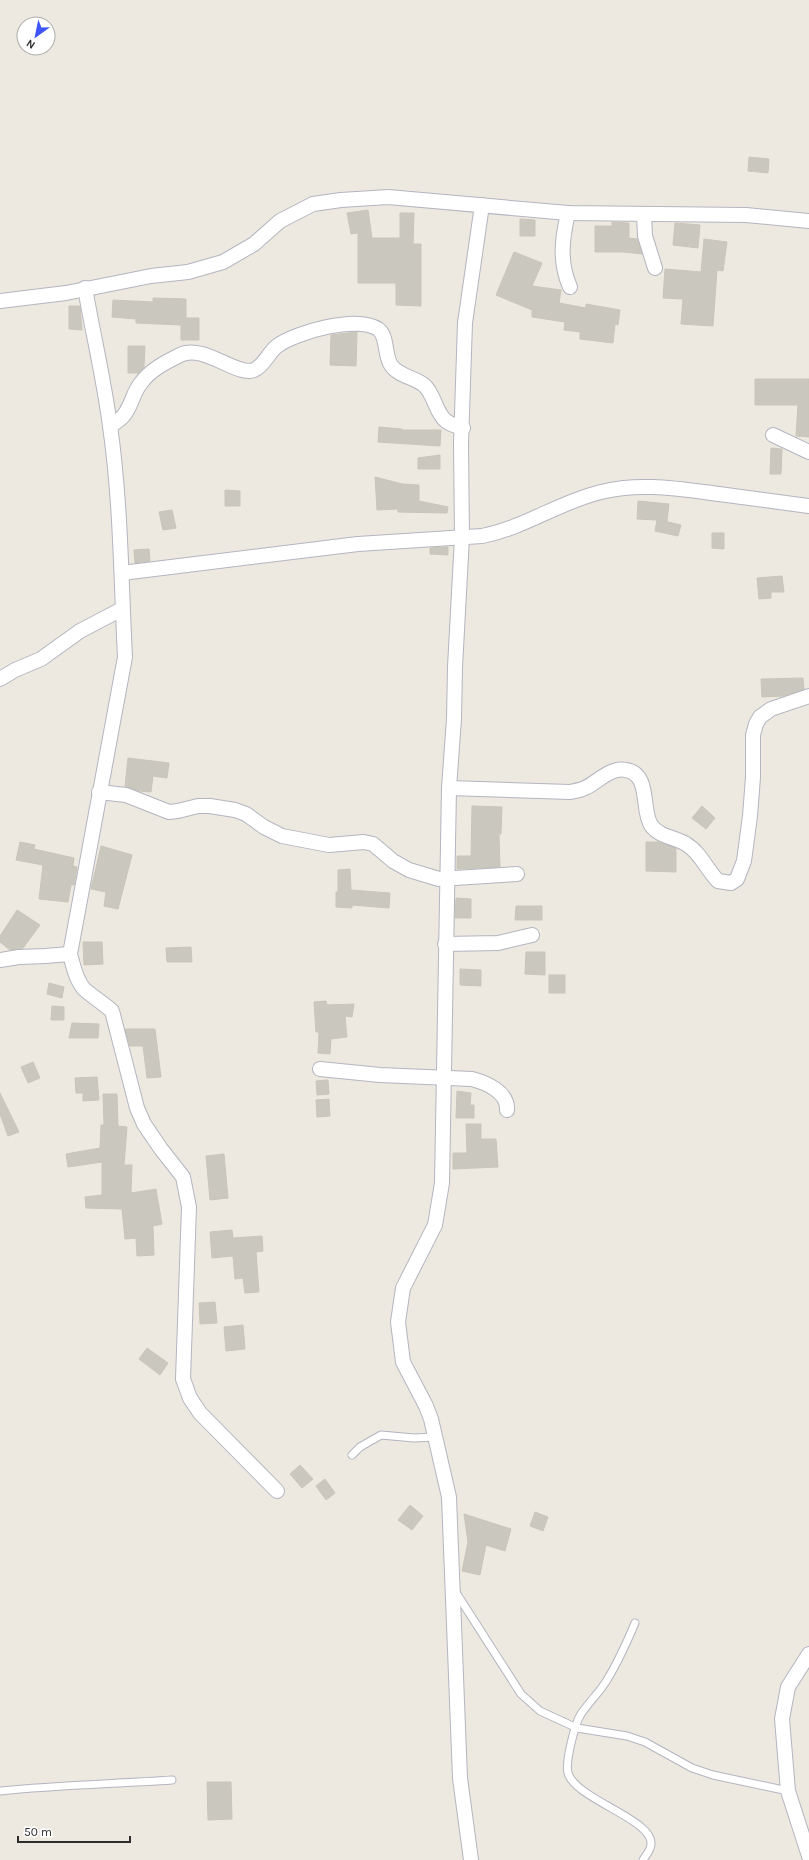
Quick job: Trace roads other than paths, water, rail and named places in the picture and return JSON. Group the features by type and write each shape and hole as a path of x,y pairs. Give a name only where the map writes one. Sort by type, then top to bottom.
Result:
{"street":[{"path":"0,301 66,293 85,288 152,276 188,272 223,262 254,244 280,221 313,204 340,200 388,197 568,214 746,214 809,221"},
{"path":"471,1860 460,1778 449,1497 426,1406 403,1362 398,1322 403,1288 435,1225 442,1183 445,944 449,788 454,719 455,667 462,537 461,443 463,428 464,323 482,205"},
{"path":"568,214 562,246 564,274 570,287"},
{"path":"644,215 645,236 655,268"},
{"path":"85,288 110,426 122,573 122,609 125,657 70,954 77,977 84,989 102,1001 112,1011 137,1108 144,1124 183,1177 189,1207 183,1379 190,1398 204,1418 277,1491"},
{"path":"110,426 123,416 135,391 145,377 182,354 192,352 213,358 243,370 252,371 259,368 271,351 286,340 326,327 361,324 373,326 379,330 383,335 387,359 393,367 426,387 442,417 448,422 463,428"},
{"path":"773,435 809,452"},
{"path":"122,573 358,544 482,536 501,532 562,506 600,492 631,486 662,487 809,506"},
{"path":"0,679 15,670 41,659 80,632 122,609"},
{"path":"449,788 570,792 584,789 611,772 627,770 634,774 641,783 651,826 663,835 685,843 693,849 718,881 731,883 737,879 744,861 752,793 753,735 756,724 760,717 771,709 809,696"},
{"path":"99,792 126,795 169,812 178,812 198,806 210,806 235,810 246,814 264,827 282,836 329,845 364,842 373,844 393,861 409,870 431,877 447,880 517,874"},
{"path":"445,944 498,943 532,935"},
{"path":"0,960 19,957 70,954"},
{"path":"320,1069 380,1075 472,1079 483,1082 503,1095 507,1103 507,1110"},
{"path":"809,1654 788,1687 782,1719 788,1792 809,1856"}],"lane":[{"path":"352,1455 360,1447 381,1435 414,1438 435,1437"},
{"path":"452,1584 479,1630 521,1694 540,1711 577,1728 627,1736 645,1742 692,1768 713,1775 788,1792"},
{"path":"635,1622 607,1682 580,1716 569,1752 567,1764 568,1775 577,1784 596,1800 642,1826 650,1836 652,1844 643,1860"},
{"path":"0,1791 95,1783 172,1780"}]}
